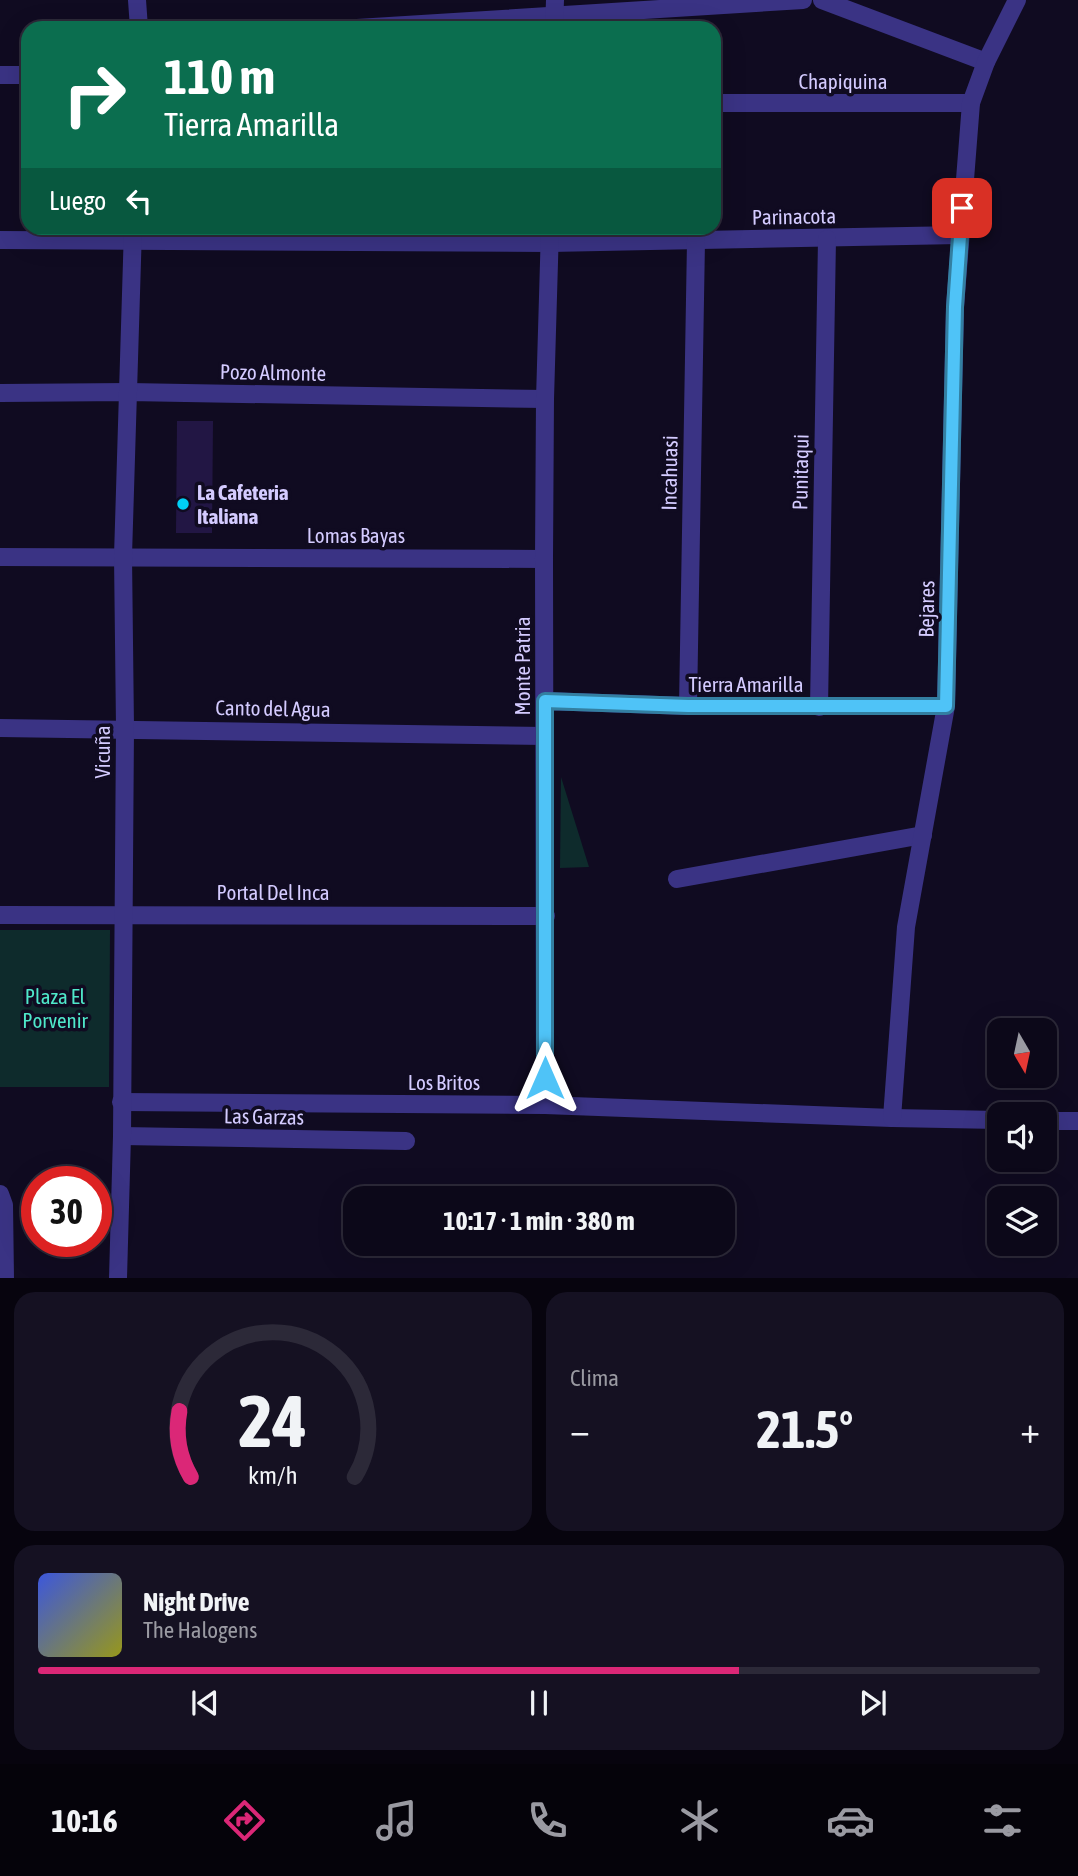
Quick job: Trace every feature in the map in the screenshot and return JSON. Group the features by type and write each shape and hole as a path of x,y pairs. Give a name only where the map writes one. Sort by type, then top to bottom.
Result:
{"street":[{"path":"136,0 138,21"},
{"path":"456,21 803,0"},
{"path":"822,0 986,62"},
{"name":"Bejares","path":"892,1118 905,927 946,706 955,307 971,103 986,62 1017,0"},
{"path":"0,75 21,75"},
{"name":"Chapiquina","path":"721,103 971,103"},
{"name":"Parinacota","path":"0,240 111,235"},
{"name":"Vicuña","path":"118,1278 122,1136 125,728 123,556 133,235"},
{"name":"Parinacota","path":"550,235 696,241 959,235"},
{"name":"Monte Patria","path":"545,1105 544,559 550,235"},
{"name":"Punitaqui","path":"819,707 827,239"},
{"name":"Incahuasi","path":"688,706 696,241"},
{"name":"Pozo Almonte","path":"0,393 129,392 545,399"},
{"name":"Lomas Bayas","path":"0,556 544,559"},
{"name":"Tierra Amarilla","path":"545,701 688,706 946,706"},
{"name":"Canto del Agua","path":"0,728 545,736"},
{"path":"677,879 923,835"},
{"name":"Portal Del Inca","path":"0,915 546,916"},
{"name":"Los Britos","path":"121,1102 545,1105 892,1118"},
{"path":"892,1118 987,1120"},
{"path":"1057,1121 1078,1121"},
{"name":"Las Garzas","path":"122,1136 406,1141"},
{"path":"0,1194 4,1205 5,1278"}],"green space":[{"path":"561,777 589,867 560,868"},
{"name":"Plaza El Porvenir","path":"0,930 110,930 109,1087 0,1087"}],"building":[{"path":"177,421 213,421 212,533 176,533"}],"place":[{"name":"La Cafeteria Italiana","path":"183,504"}],"route":[{"path":"545,1078 545,701 688,706 946,706 955,307 962,208"}]}
